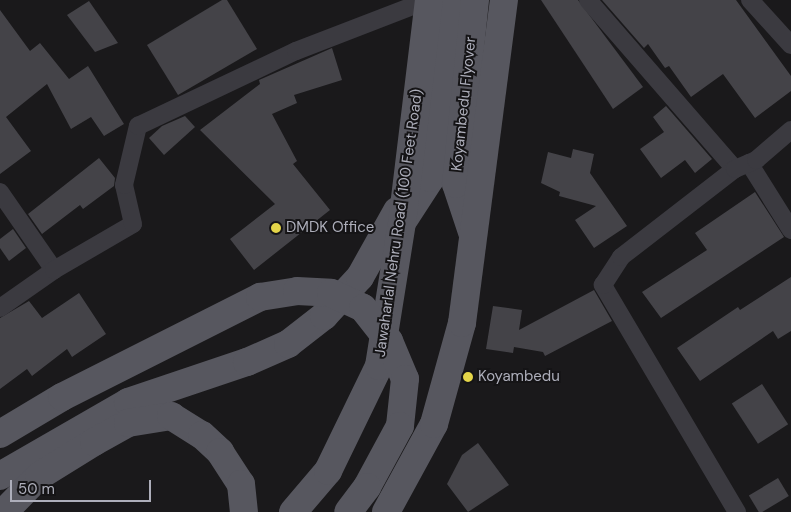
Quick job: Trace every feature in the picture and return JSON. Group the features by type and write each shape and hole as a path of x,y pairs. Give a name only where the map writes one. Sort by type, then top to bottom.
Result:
{"main road":[{"name":"Jawaharlal Nehru Road (100 Feet Road)","path":"293,512 328,471 379,366 402,223 429,0"},
{"name":"Koyambedu Flyover","path":"402,223 431,178 452,0"},
{"name":"Koyambedu Flyover","path":"473,235 456,184 474,0"},
{"path":"386,512 434,424 462,323 504,0"},
{"path":"0,476 128,402 247,362 288,344 324,316 360,277 405,194"},
{"path":"0,434 62,397 260,297 297,290 330,293 363,308 389,341 405,379 400,426 367,487 348,512"},
{"path":"4,512 39,476 94,442 128,423 171,416 202,435 220,452 241,484 244,512"}],"street":[{"path":"0,308 54,270 133,224 124,185 138,126 296,51 429,0"},
{"path":"588,0 742,166 791,230"},
{"path":"750,0 791,45"},
{"path":"737,512 603,285 621,257 791,130"},
{"path":"0,192 54,270"}],"building":[{"path":"222,0 227,0 257,49 178,95 147,45"},
{"path":"541,0 578,0 643,87 613,109"},
{"path":"602,0 736,0 791,76 791,91 755,118 723,74 691,97 669,66 665,68 648,44 644,48"},
{"path":"89,1 118,43 95,52 67,15"},
{"path":"0,10 30,51 40,43 69,79 88,66 124,124 104,136 91,117 71,129 47,84 6,117 31,151 0,174"},
{"path":"332,48 342,80 294,95 297,103 272,114 297,161 293,164 330,210 254,270 230,239 275,204 200,130 260,84 259,80"},
{"path":"666,106 712,159 695,173 685,160 661,178 640,149 664,132 653,117"},
{"path":"185,116 195,127 164,155 149,138 162,126"},
{"path":"573,149 594,154 590,173 627,226 594,248 575,220 596,206 559,196 560,192 541,183 548,152 571,158"},
{"path":"99,158 115,178 114,186 83,209 80,205 42,234 28,214"},
{"path":"755,192 784,237 661,318 642,292 707,250 695,233"},
{"path":"13,229 26,248 9,261 0,248 0,239"},
{"path":"791,277 791,331 778,339 773,331 700,381 677,348 738,307 740,310"},
{"path":"594,290 612,321 545,356 543,352 514,347 513,353 486,349 493,306 522,310 519,330"},
{"path":"79,293 106,334 72,357 67,349 32,376 27,369 0,389 0,318 29,301 42,318"},
{"path":"762,384 788,424 758,444 732,404"},
{"path":"478,443 509,485 468,512 447,484 462,455"},
{"path":"778,478 789,496 762,512 759,512 749,496"}],"place":[{"name":"DMDK Office","path":"276,228"},
{"name":"Koyambedu","path":"468,377"}]}
